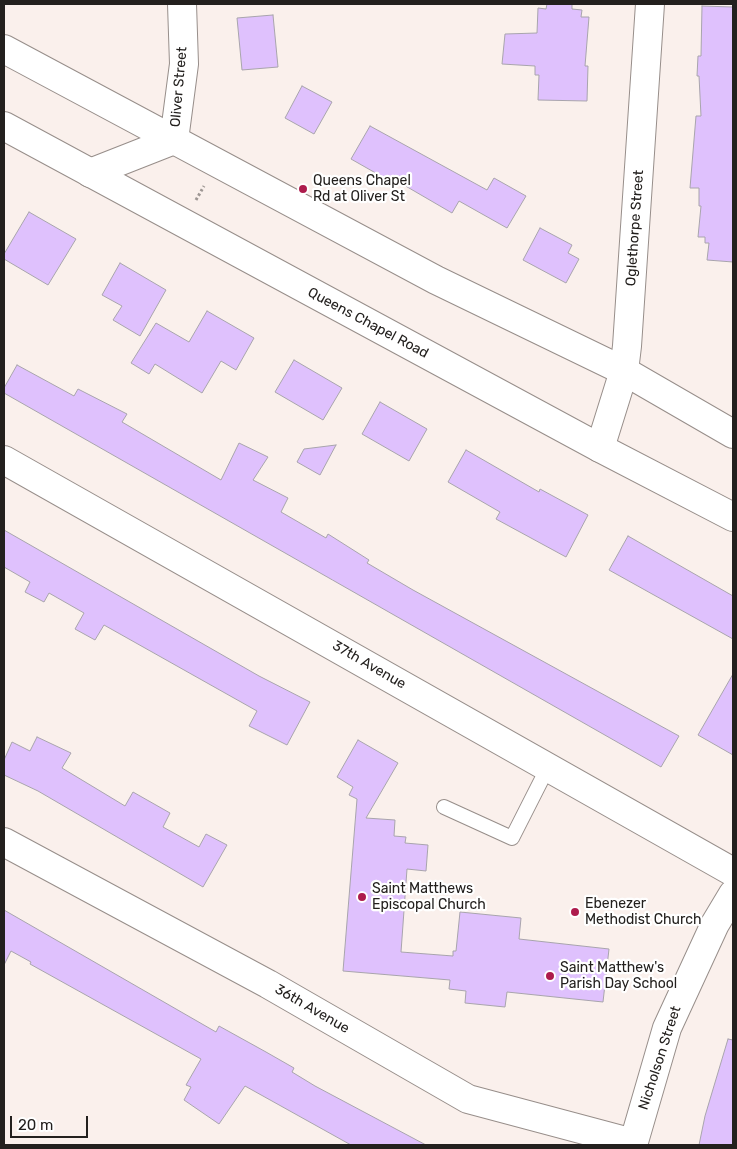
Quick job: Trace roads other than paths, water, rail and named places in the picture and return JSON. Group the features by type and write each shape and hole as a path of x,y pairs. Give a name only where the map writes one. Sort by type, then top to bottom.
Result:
{"street":[{"name":"Oliver Street","path":"174,140 184,64 182,4"},
{"name":"Oglethorpe Street","path":"600,448 624,371 650,4"},
{"path":"4,49 436,280 624,371 733,434"},
{"name":"Queens Chapel Road","path":"4,126 600,448 733,517"},
{"path":"90,173 174,140"},
{"name":"37th Avenue","path":"4,460 733,872"},
{"name":"36th Avenue","path":"4,842 268,984 468,1098 633,1144"},
{"name":"Nicholson Street","path":"633,1144 667,1028 715,924 733,894"}],"lane":[{"path":"444,807 512,838 548,767"}],"place":[{"name":"Queens Chapel Rd at Oliver St","path":"303,189"},
{"name":"Saint Matthews Episcopal Church","path":"362,897"},
{"name":"Ebenezer Methodist Church","path":"575,912"},
{"name":"Saint Matthew's Parish Day School","path":"550,976"}]}
